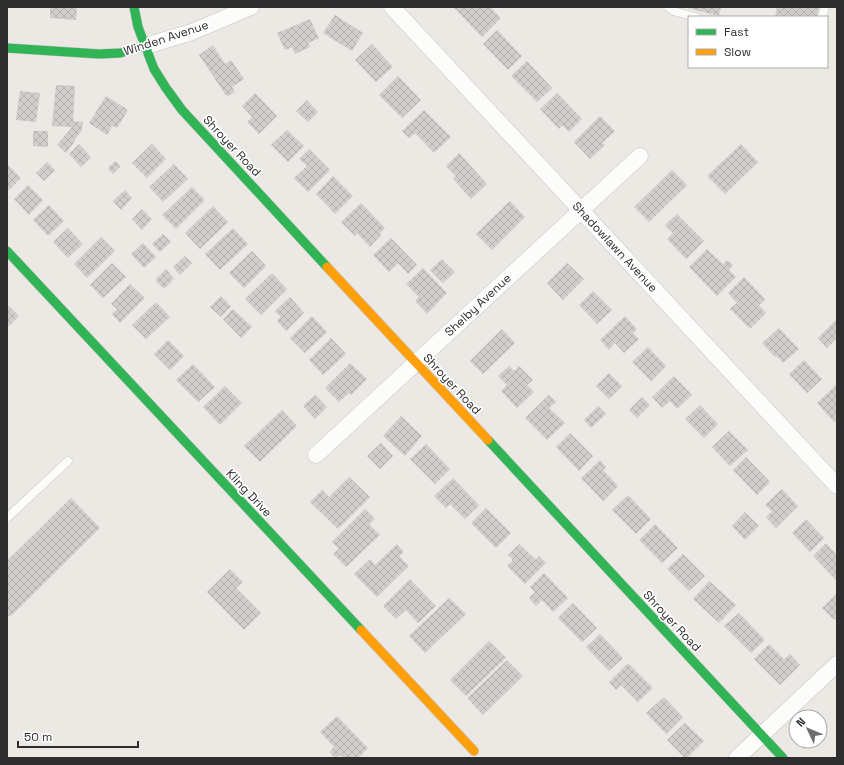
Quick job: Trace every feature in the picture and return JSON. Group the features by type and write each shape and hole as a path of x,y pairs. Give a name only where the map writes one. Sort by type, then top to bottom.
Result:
{"main road":[{"name":"Shroyer Road","path":"134,7 138,27 154,69 182,110 783,758"},
{"name":"Winden Avenue","path":"7,48 99,54 120,53 145,46"},
{"name":"Kling Drive","path":"7,251 474,751"}],"street":[{"name":"Winden Avenue","path":"145,46 192,32 250,7"},
{"name":"Shadowlawn Avenue","path":"392,7 837,486"},
{"name":"Shelby Avenue","path":"316,455 640,156"},
{"path":"737,758 837,664"}],"lane":[{"path":"668,7 673,12 691,16"},
{"path":"7,518 68,461"}],"building":[{"path":"50,7 77,7 76,20 50,18"},
{"path":"453,7 490,7 501,18 482,37"},
{"path":"684,7 721,7 719,16"},
{"path":"777,7 819,7 817,16 775,16"},
{"path":"335,15 363,33 352,51 323,33"},
{"path":"310,19 319,38 308,43 310,47 295,54 292,47 285,50 277,33"},
{"path":"497,30 522,56 508,70 483,44"},
{"path":"372,44 393,67 376,82 355,60"},
{"path":"213,45 225,64 231,60 244,79 232,87 235,92 227,97 199,55"},
{"path":"527,61 552,88 537,102 511,76"},
{"path":"398,76 421,100 402,118 379,95"},
{"path":"56,85 75,86 73,121 83,122 81,132 66,153 57,145 72,127 52,126"},
{"path":"20,91 40,93 36,122 16,120"},
{"path":"255,93 277,116 259,134 247,122 252,117 242,106"},
{"path":"557,93 582,119 569,132 562,125 559,129 540,109"},
{"path":"106,96 128,110 117,128 112,126 107,135 89,123"},
{"path":"307,100 318,112 308,122 296,111"},
{"path":"424,110 451,137 434,153 415,133 409,138 402,131"},
{"path":"600,116 615,131 602,143 605,145 590,159 574,142"},
{"path":"287,130 304,146 288,162 271,145"},
{"path":"33,131 48,131 48,147 33,146"},
{"path":"79,144 91,157 81,167 69,154"},
{"path":"152,144 166,159 147,178 132,163"},
{"path":"741,144 758,162 725,194 707,176"},
{"path":"309,149 330,170 308,192 294,178 307,166 299,159"},
{"path":"459,153 487,184 471,199 453,179 456,176 446,166"},
{"path":"115,161 121,166 113,174 108,168"},
{"path":"47,162 55,170 44,181 36,173"},
{"path":"7,164 21,178 8,191 7,190"},
{"path":"174,164 188,179 163,202 149,187"},
{"path":"672,170 687,185 649,222 634,207"},
{"path":"333,176 353,196 335,214 316,194"},
{"path":"28,185 43,200 29,215 14,199"},
{"path":"192,187 205,200 176,229 162,215"},
{"path":"125,190 132,198 121,210 113,201"},
{"path":"510,201 525,217 492,250 476,234"},
{"path":"361,203 385,228 370,247 357,233 355,236 341,222"},
{"path":"49,205 64,221 48,236 33,220"},
{"path":"213,206 228,222 200,249 185,233"},
{"path":"142,209 152,219 142,230 132,219"},
{"path":"677,214 704,241 686,259 667,239 673,233 665,225"},
{"path":"68,228 83,244 68,258 53,242"},
{"path":"233,228 248,244 220,270 205,254"},
{"path":"163,234 171,242 160,252 152,244"},
{"path":"101,237 115,251 87,278 74,264"},
{"path":"391,238 417,265 408,274 398,263 389,272 373,255"},
{"path":"143,243 156,257 144,268 131,254"},
{"path":"707,249 723,264 727,260 733,265 729,270 736,277 717,296 689,267"},
{"path":"252,251 266,266 244,288 229,273"},
{"path":"185,256 192,263 180,275 173,267"},
{"path":"442,259 455,272 443,283 430,270"},
{"path":"112,263 126,277 103,298 90,285"},
{"path":"567,263 584,279 563,300 547,283"},
{"path":"423,268 447,293 427,314 415,301 419,297 406,284"},
{"path":"166,269 174,279 164,289 155,280"},
{"path":"272,273 287,289 261,315 245,299"},
{"path":"744,277 765,299 759,305 766,313 750,329 730,309 737,303 728,293"},
{"path":"130,284 145,298 120,323 112,314 117,309 111,304"},
{"path":"593,291 612,310 597,324 579,305"},
{"path":"221,296 231,306 221,317 210,307"},
{"path":"290,297 304,313 286,331 277,321 281,317 275,311"},
{"path":"156,302 170,317 146,339 132,325"},
{"path":"7,304 19,316 7,328"},
{"path":"233,309 252,327 241,338 223,319"},
{"path":"312,316 327,332 305,353 290,338"},
{"path":"625,316 637,329 633,333 639,339 624,353 615,343 609,350 600,340"},
{"path":"837,319 837,338 827,348 818,338"},
{"path":"779,328 799,349 783,363 762,343"},
{"path":"502,329 515,343 483,374 470,361"},
{"path":"331,338 346,354 323,375 309,360"},
{"path":"168,340 184,356 170,370 154,354"},
{"path":"648,347 666,366 651,381 632,362"},
{"path":"804,360 822,379 807,393 789,374"},
{"path":"350,363 367,379 351,395 349,393 339,402 325,388"},
{"path":"193,364 215,387 198,402 176,380"},
{"path":"509,366 514,371 519,366 533,380 527,385 534,392 517,408 501,391 507,385 498,376"},
{"path":"609,373 622,386 609,399 596,386"},
{"path":"674,376 692,395 677,409 670,401 662,408 652,397"},
{"path":"837,384 837,419 834,422 817,403"},
{"path":"225,386 242,403 220,425 203,407"},
{"path":"315,395 327,407 315,419 303,406"},
{"path":"549,395 556,402 549,408 565,423 547,440 525,418"},
{"path":"642,397 650,405 637,418 629,410"},
{"path":"700,405 718,424 704,438 685,419"},
{"path":"598,406 606,414 591,428 584,420"},
{"path":"282,410 297,426 260,462 244,446"},
{"path":"401,416 422,436 405,456 383,436"},
{"path":"729,431 748,450 730,466 712,447"},
{"path":"570,433 593,456 579,471 556,447"},
{"path":"381,443 393,456 380,469 367,456"},
{"path":"426,444 450,469 435,484 410,459"},
{"path":"746,457 770,482 757,495 733,470"},
{"path":"600,460 606,467 603,470 618,486 603,501 581,478"},
{"path":"349,477 370,497 338,529 310,502 322,490 329,497"},
{"path":"453,478 479,505 465,519 450,504 446,508 434,496"},
{"path":"782,489 798,506 776,528 766,517 772,511 765,505"},
{"path":"628,495 651,519 636,534 612,510"},
{"path":"71,498 100,528 10,617 7,614 7,561"},
{"path":"486,508 511,533 496,548 471,523"},
{"path":"365,509 375,519 369,524 380,535 346,567 333,554 339,549 332,542"},
{"path":"745,512 759,526 745,540 732,526"},
{"path":"806,519 824,538 810,552 792,533"},
{"path":"655,524 678,548 662,563 639,540"},
{"path":"826,543 837,555 837,581 813,556"},
{"path":"397,544 404,552 399,556 409,566 377,597 354,574 370,559 375,565"},
{"path":"519,544 536,560 539,556 546,563 525,584 507,566 513,560 508,555"},
{"path":"683,554 705,576 689,591 667,569"},
{"path":"230,569 243,582 236,588 261,613 244,630 207,592"},
{"path":"544,573 568,598 553,612 542,600 536,606 529,598 535,592 530,587"},
{"path":"410,579 436,606 418,623 406,610 396,619 383,606"},
{"path":"709,581 736,605 719,623 693,599"},
{"path":"837,593 837,617 834,620 822,608"},
{"path":"449,598 466,614 425,653 409,636"},
{"path":"573,603 597,628 582,642 558,618"},
{"path":"739,613 765,640 751,653 724,626"},
{"path":"600,634 623,658 609,671 586,647"},
{"path":"489,641 506,658 466,696 450,680"},
{"path":"769,644 784,659 790,654 800,665 780,685 754,659"},
{"path":"507,660 523,676 483,715 467,698"},
{"path":"628,663 653,688 638,702 621,685 616,690 609,682"},
{"path":"664,697 683,717 666,734 646,713"},
{"path":"337,716 368,748 358,758 343,758 340,755 335,758 329,752 334,747 320,732"},
{"path":"685,723 704,741 687,758 685,758 667,740"}],"traffic: fast":[{"path":"134,7 138,27 154,69 182,110 327,267"},
{"path":"7,48 99,54 120,53 145,46"},
{"path":"7,251 361,630"},
{"path":"488,440 783,758"}],"traffic: slow":[{"path":"327,267 488,440"},
{"path":"361,630 474,751"}]}
